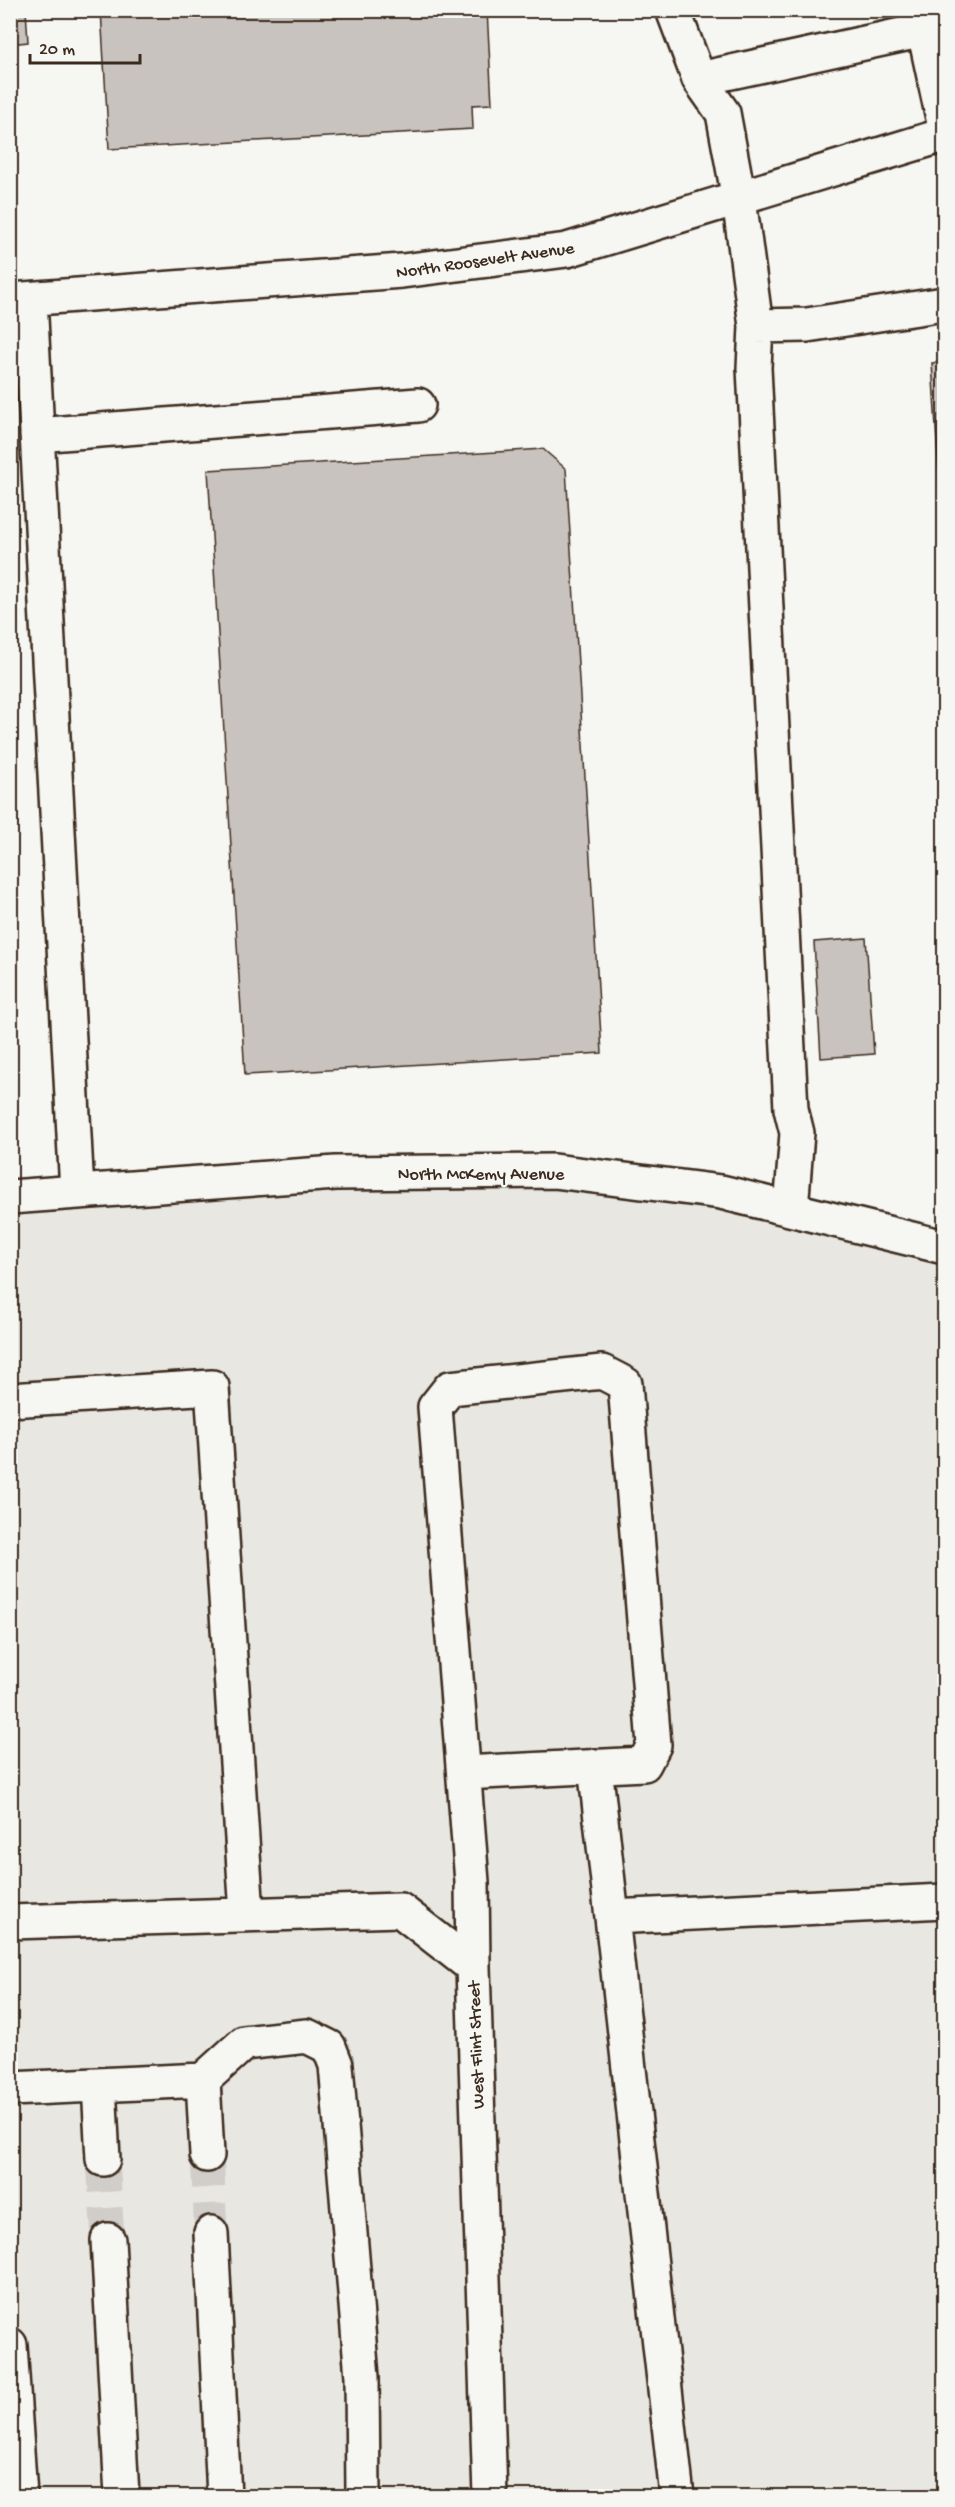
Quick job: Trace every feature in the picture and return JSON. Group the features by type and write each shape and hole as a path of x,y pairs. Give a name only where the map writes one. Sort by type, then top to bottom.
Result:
{"street":[{"path":"673,10 699,79 723,113 739,199 756,326 754,368 790,1085 797,1133 790,1209"},
{"path":"699,79 926,20 945,123"},
{"name":"North Roosevelt Avenue","path":"20,299 402,271 555,251 739,199 945,135"},
{"path":"20,299 37,435 77,1192"},
{"path":"756,326 807,325 945,304"},
{"path":"37,435 418,405"},
{"name":"North McKemy Avenue","path":"10,1197 336,1173 554,1171 721,1192 945,1247"},
{"path":"464,1773 644,1764 654,1745 625,1384 602,1372 450,1388 435,1407 472,1882 473,1967"},
{"path":"10,1400 212,1387 247,1914"},
{"path":"595,1766 677,2496"},
{"path":"612,1917 945,1901"},
{"name":"West Flint Street","path":"10,1922 400,1910 473,1967 490,2496"},
{"path":"10,2089 202,2080 244,2043 307,2036 329,2047 336,2065 362,2377 363,2496"},
{"path":"202,2080 207,2156"},
{"path":"99,2085 103,2159"},
{"path":"211,2233 224,2496"},
{"path":"108,2240 122,2496"},
{"path":"10,2345 20,2496"}],"shaded area":[{"path":"554,1171 944,1247 944,2496 11,2496 11,1197"}],"building":[{"path":"10,10 26,10 28,42 10,44"},
{"path":"101,10 487,10 492,104 472,105 473,129 109,149"},
{"path":"944,362 944,557 932,363"},
{"path":"543,449 566,469 602,1053 245,1075 208,470"},
{"path":"866,938 874,1054 821,1058 814,942"}],"tunnel":[{"path":"207,2155 211,2233"},
{"path":"103,2159 108,2240"}]}
